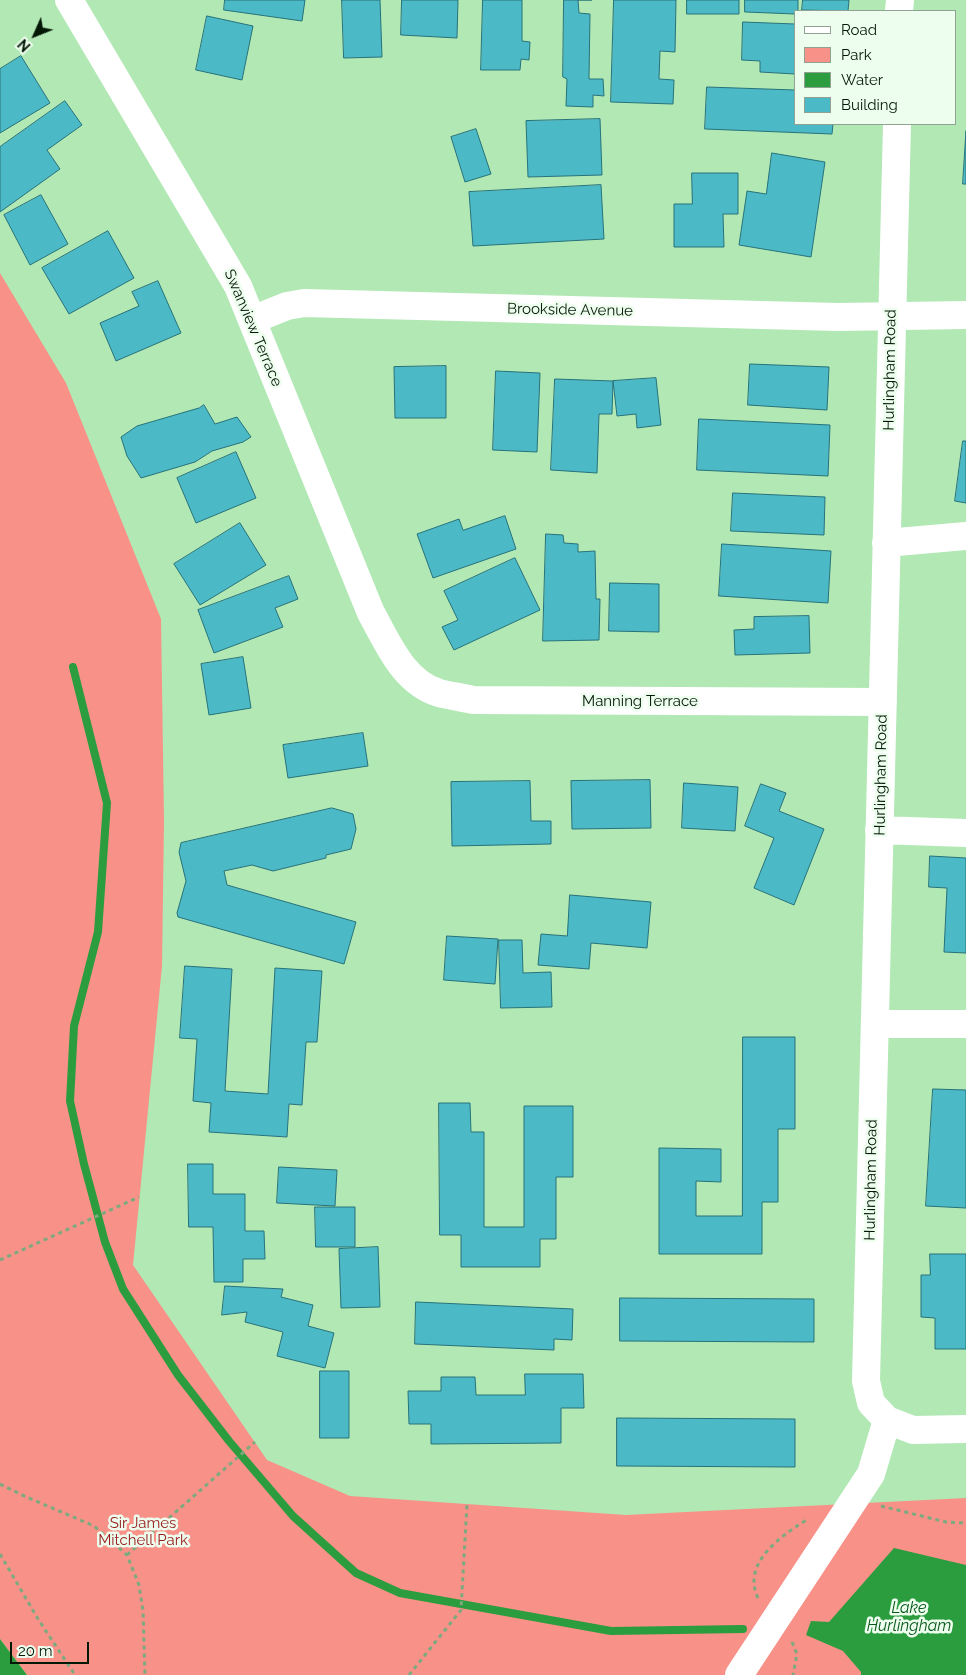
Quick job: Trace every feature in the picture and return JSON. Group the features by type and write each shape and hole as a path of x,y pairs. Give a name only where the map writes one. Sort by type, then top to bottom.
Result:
{"street":[{"name":"Swanview Terrace","path":"69,0 230,270 371,613 406,671"},
{"name":"Hurlingham Road","path":"887,1420 872,1403 866,1381 897,125"},
{"name":"Brookside Avenue","path":"252,320 287,306 304,303 838,317 966,315"},
{"path":"886,543 966,536"},
{"name":"Manning Terrace","path":"406,671 413,679 438,692 473,700 882,702"},
{"path":"879,830 966,832"},
{"path":"875,1024 966,1024"},
{"path":"739,1675 871,1474 887,1420 913,1430 966,1429"}],"path":[{"path":"0,1260 139,1197"},
{"path":"127,1555 255,1442"},
{"path":"0,1484 94,1526 127,1555 139,1586 143,1611 145,1675"},
{"path":"854,1500 946,1522 966,1523"},
{"path":"410,1675 462,1610 467,1504"},
{"path":"0,1554 38,1619 75,1675"}],"green space":[{"name":"Sir James Mitchell Park","path":"0,273 66,383 161,619 164,821 162,966 133,1265 267,1460 350,1496 626,1515 966,1498 966,1675 27,1675 0,1639"}],"water":[{"name":"Lake Hurlingham","path":"894,1548 966,1565 966,1675 861,1675 861,1672 843,1651 806,1635 811,1621 829,1622"},
{"path":"0,1639 27,1675 0,1675"}],"building":[{"path":"225,0 305,0 302,21 224,10"},
{"path":"342,0 380,0 382,57 344,58"},
{"path":"402,0 458,0 457,38 401,35"},
{"path":"483,0 522,0 522,41 530,42 529,60 521,59 520,70 481,70"},
{"path":"564,0 578,0 579,13 590,14 589,79 603,79 604,96 593,95 593,107 566,106 567,79 563,77"},
{"path":"614,0 676,0 675,52 660,51 659,79 674,80 673,104 611,102"},
{"path":"687,0 739,0 739,14 687,14"},
{"path":"745,0 798,0 798,10 794,10 794,14 745,12"},
{"path":"803,0 849,0 848,10 802,10"},
{"path":"207,16 253,26 242,80 196,70"},
{"path":"743,22 794,24 794,74 760,72 760,61 742,60"},
{"path":"21,56 50,103 0,133 0,69"},
{"path":"707,87 794,90 794,125 833,125 832,134 705,129"},
{"path":"65,101 82,125 47,150 60,169 0,212 0,147"},
{"path":"600,119 602,175 528,177 526,121"},
{"path":"476,129 491,174 465,182 451,137"},
{"path":"966,131 966,184 963,184"},
{"path":"772,153 825,162 811,257 739,245 747,191 766,194"},
{"path":"692,173 738,173 738,214 723,214 724,247 674,247 674,204 692,204"},
{"path":"601,185 604,239 473,246 469,192"},
{"path":"41,195 68,244 30,265 4,215"},
{"path":"108,231 134,278 69,314 42,268"},
{"path":"158,281 181,333 116,361 100,323 139,306 132,292"},
{"path":"750,364 829,367 827,410 748,405"},
{"path":"446,366 446,418 395,418 394,367"},
{"path":"496,371 540,373 537,452 493,450"},
{"path":"656,378 661,425 637,428 636,414 617,416 613,381"},
{"path":"555,379 613,381 612,414 599,414 597,473 551,470"},
{"path":"204,405 215,424 237,417 251,437 243,442 212,451 195,462 141,478 127,456 121,437 137,426"},
{"path":"699,419 830,425 828,476 697,470"},
{"path":"963,441 966,441 966,503 955,501"},
{"path":"236,452 256,498 196,523 177,478"},
{"path":"733,493 825,497 824,535 731,531"},
{"path":"505,516 516,549 433,578 417,534 459,519 463,530"},
{"path":"240,523 266,565 200,605 174,564"},
{"path":"546,534 563,535 564,543 578,544 578,552 595,551 596,599 600,599 599,640 543,641"},
{"path":"722,544 831,551 828,603 719,596"},
{"path":"515,558 540,610 454,650 442,627 458,620 444,591"},
{"path":"289,576 298,599 275,608 283,627 214,653 198,610"},
{"path":"610,583 659,584 659,632 609,631"},
{"path":"809,616 810,653 735,655 734,630 754,629 754,617"},
{"path":"243,657 251,708 209,715 201,664"},
{"path":"363,733 368,766 288,778 283,745"},
{"path":"650,780 651,828 572,829 571,781"},
{"path":"530,781 531,821 551,821 551,844 452,846 451,782"},
{"path":"684,783 738,787 735,831 682,828"},
{"path":"761,784 786,793 779,811 824,829 794,905 754,888 774,838 745,826"},
{"path":"332,808 353,814 356,829 351,849 326,855 326,858 273,871 252,865 224,871 227,885 356,922 344,964 178,917 177,913 186,881 179,852 181,843"},
{"path":"930,856 966,858 966,953 944,952 947,888 929,887"},
{"path":"570,895 651,902 647,948 591,943 589,969 538,965 541,934 567,936"},
{"path":"447,936 498,939 495,984 444,980"},
{"path":"499,940 522,940 523,973 551,972 552,1007 501,1008"},
{"path":"185,966 232,969 225,1091 268,1094 275,968 322,971 317,1042 306,1042 302,1105 289,1104 287,1137 209,1132 211,1103 193,1101 197,1039 180,1038"},
{"path":"743,1037 795,1037 795,1129 778,1129 778,1202 762,1202 762,1254 659,1254 659,1148 721,1149 721,1182 696,1181 696,1216 742,1216"},
{"path":"933,1089 966,1090 966,1208 926,1206"},
{"path":"439,1103 470,1103 471,1132 484,1132 484,1227 524,1227 524,1106 573,1106 573,1177 556,1177 556,1239 540,1239 540,1267 461,1267 461,1235 440,1235"},
{"path":"188,1164 213,1164 213,1194 245,1194 245,1231 264,1231 265,1259 243,1259 243,1282 214,1282 213,1227 189,1227"},
{"path":"279,1167 337,1170 335,1206 277,1203"},
{"path":"315,1207 355,1207 355,1247 316,1247"},
{"path":"378,1247 380,1307 341,1308 339,1249"},
{"path":"930,1254 966,1254 966,1349 935,1349 935,1318 921,1317 921,1275 930,1275"},
{"path":"225,1286 283,1289 281,1297 313,1305 308,1326 334,1333 325,1368 277,1356 283,1332 245,1322 247,1312 222,1315"},
{"path":"620,1298 814,1299 814,1342 620,1341"},
{"path":"416,1302 573,1309 572,1340 554,1339 554,1350 415,1344"},
{"path":"320,1371 349,1371 349,1438 320,1438"},
{"path":"525,1374 583,1374 584,1408 561,1408 561,1443 431,1444 431,1424 409,1424 408,1391 441,1391 441,1377 475,1377 476,1395 525,1395"},
{"path":"617,1418 795,1419 795,1467 617,1466"}],"waterway":[{"path":"73,667 107,803 98,932 74,1026 70,1101 84,1164 105,1242 123,1289 178,1375 229,1441 293,1516 356,1573 400,1593 611,1631 743,1629"}]}
